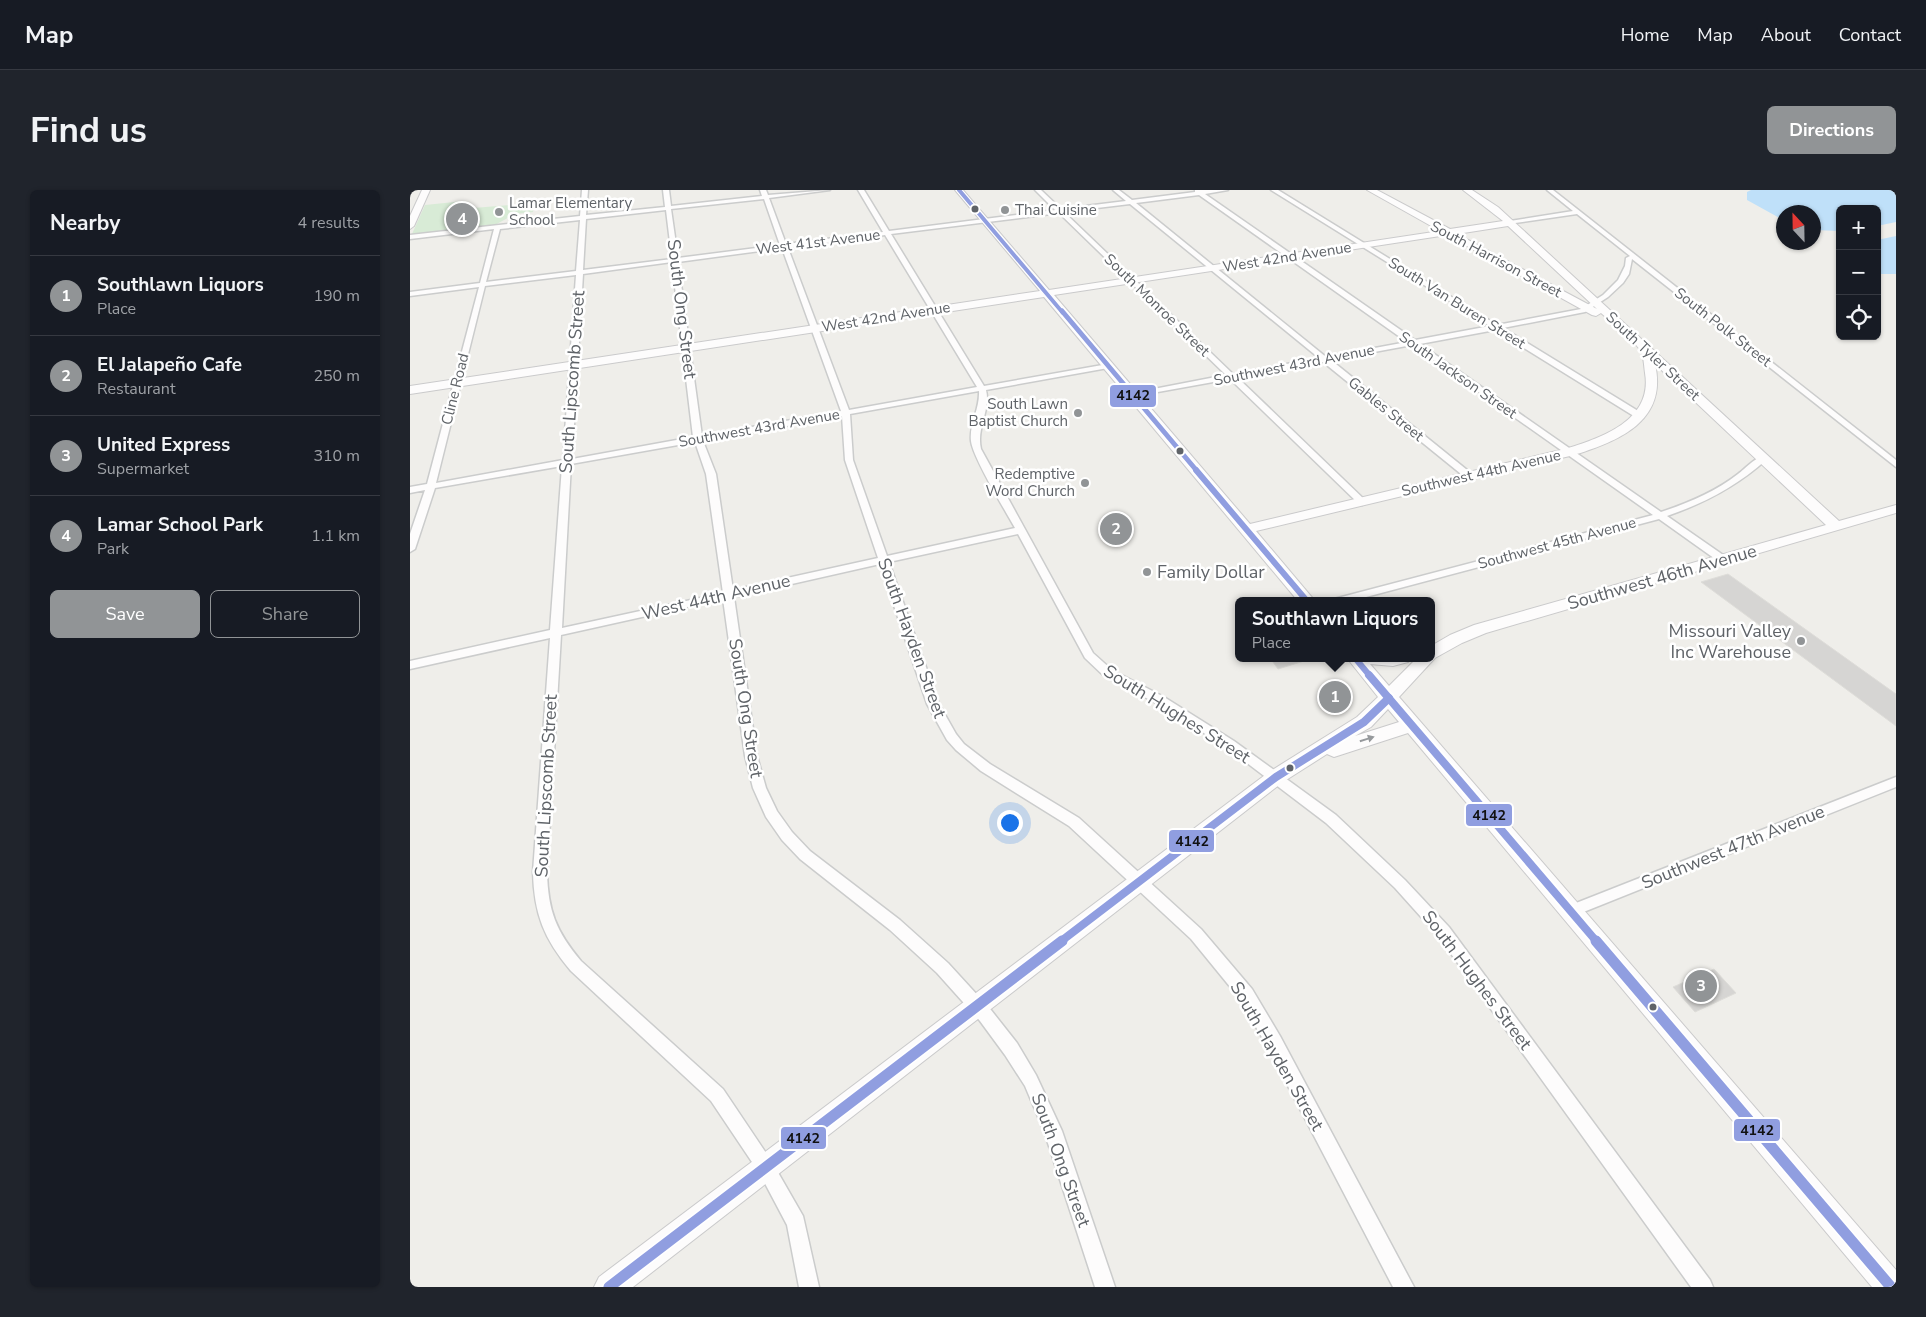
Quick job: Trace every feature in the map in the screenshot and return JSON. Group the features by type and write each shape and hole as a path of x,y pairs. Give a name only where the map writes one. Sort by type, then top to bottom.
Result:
{"main road":[{"path":"410,226 426,190"},
{"path":"959,190 1304,597"},
{"name":"South Harrison Street","path":"1371,190 1446,232 1593,307"},
{"name":"South Tyler Street","path":"1467,190 1487,202 1593,307 1621,326 1836,526"},
{"name":"West 42nd Avenue","path":"410,390 1510,223"},
{"name":"Southwest 44th Avenue","path":"1247,529 1569,452 1612,436 1640,416 1649,402 1653,382 1646,349"},
{"name":"Southwest 46th Avenue","path":"1435,652 1480,629 1896,509"},
{"path":"1358,662 1891,1287"},
{"name":"Southwest 46th Avenue","path":"609,1287 1283,773 1364,722 1423,662"},
{"path":"1283,773 1333,750 1412,725"}],"street":[{"name":"South Lipscomb Street","path":"584,190 540,872 540,893 544,916 557,944 576,966 717,1095 766,1168 796,1223 810,1287"},
{"name":"South Ong Street","path":"666,190 688,348 698,438 711,474 754,774 770,815 806,858 895,926 935,963 977,1007 1011,1049 1032,1082 1052,1125 1105,1287"},
{"path":"410,237 669,208 765,194 827,190"},
{"path":"861,190 982,389"},
{"name":"South Monroe Street","path":"1038,190 1362,502"},
{"name":"Gables Street","path":"1116,190 1469,476"},
{"name":"West 41st Avenue","path":"410,294 985,221 1197,192 1226,190"},
{"name":"South Van Buren Street","path":"1274,190 1640,416"},
{"name":"South Polk Street","path":"1550,190 1896,464"},
{"name":"South Jackson Street","path":"1197,192 1722,559"},
{"name":"South Hayden Street","path":"765,194 846,413 849,460 883,560 933,704 950,735 966,752 985,767 1042,800 1074,822 1141,881 1196,934 1246,994 1274,1042 1404,1287"},
{"path":"1510,223 1578,212"},
{"name":"Cline Road","path":"410,548 431,486 456,382 497,228"},
{"path":"1593,307 1607,297 1626,275 1630,258 1634,257"},
{"name":"Southwest 43rd Avenue","path":"1133,395 1593,307"},
{"name":"Southwest 43rd Avenue","path":"410,490 1108,366"},
{"name":"South Hughes Street","path":"982,389 984,398 975,430 976,444 1082,644 1098,665 1122,682 1160,700 1283,773 1400,884 1444,932 1703,1287"},
{"name":"Southwest 45th Avenue","path":"1353,597 1659,516 1692,505 1721,491 1747,473 1764,458"},
{"name":"West 44th Avenue","path":"410,665 1021,530"},
{"name":"Southwest 47th Avenue","path":"1571,911 1896,782"}],"green space":[{"path":"464,201 461,209 535,203 533,212 515,214 493,226 412,234 425,205"}],"water":[{"path":"1751,190 1896,190 1896,222 1881,225 1881,205 1836,205 1836,231 1821,230 1821,205 1776,205 1776,216 1747,200 1747,192"},
{"path":"1896,236 1896,274 1881,274 1881,239"}],"building":[{"name":"Missouri Valley Inc Warehouse","path":"1728,574 1896,694 1896,726 1701,582"},
{"path":"1273,662 1301,662 1278,669"},
{"path":"1336,686 1349,703 1334,707 1321,691"},
{"path":"1714,969 1736,993 1695,1012 1673,987"}],"transit line":[{"name":"4142","path":"959,190 1304,597"},
{"name":"4142","path":"1358,662 1891,1287"},
{"name":"4142","path":"609,1287 1276,777 1364,722 1389,698"}],"place":[{"name":"Thai Cuisine","path":"1005,210"},
{"name":"Lamar Elementary School","path":"499,212"},
{"name":"Lamar School Park","path":"462,219"},
{"name":"South Lawn Baptist Church","path":"1078,413"},
{"name":"Redemptive Word Church","path":"1085,483"},
{"name":"El Jalapeño Cafe","path":"1116,529"},
{"name":"Family Dollar","path":"1147,572"},
{"name":"Missouri Valley Inc Warehouse","path":"1801,641"},
{"name":"Southlawn Liquors","path":"1335,697"},
{"name":"United Express","path":"1701,986"}]}
